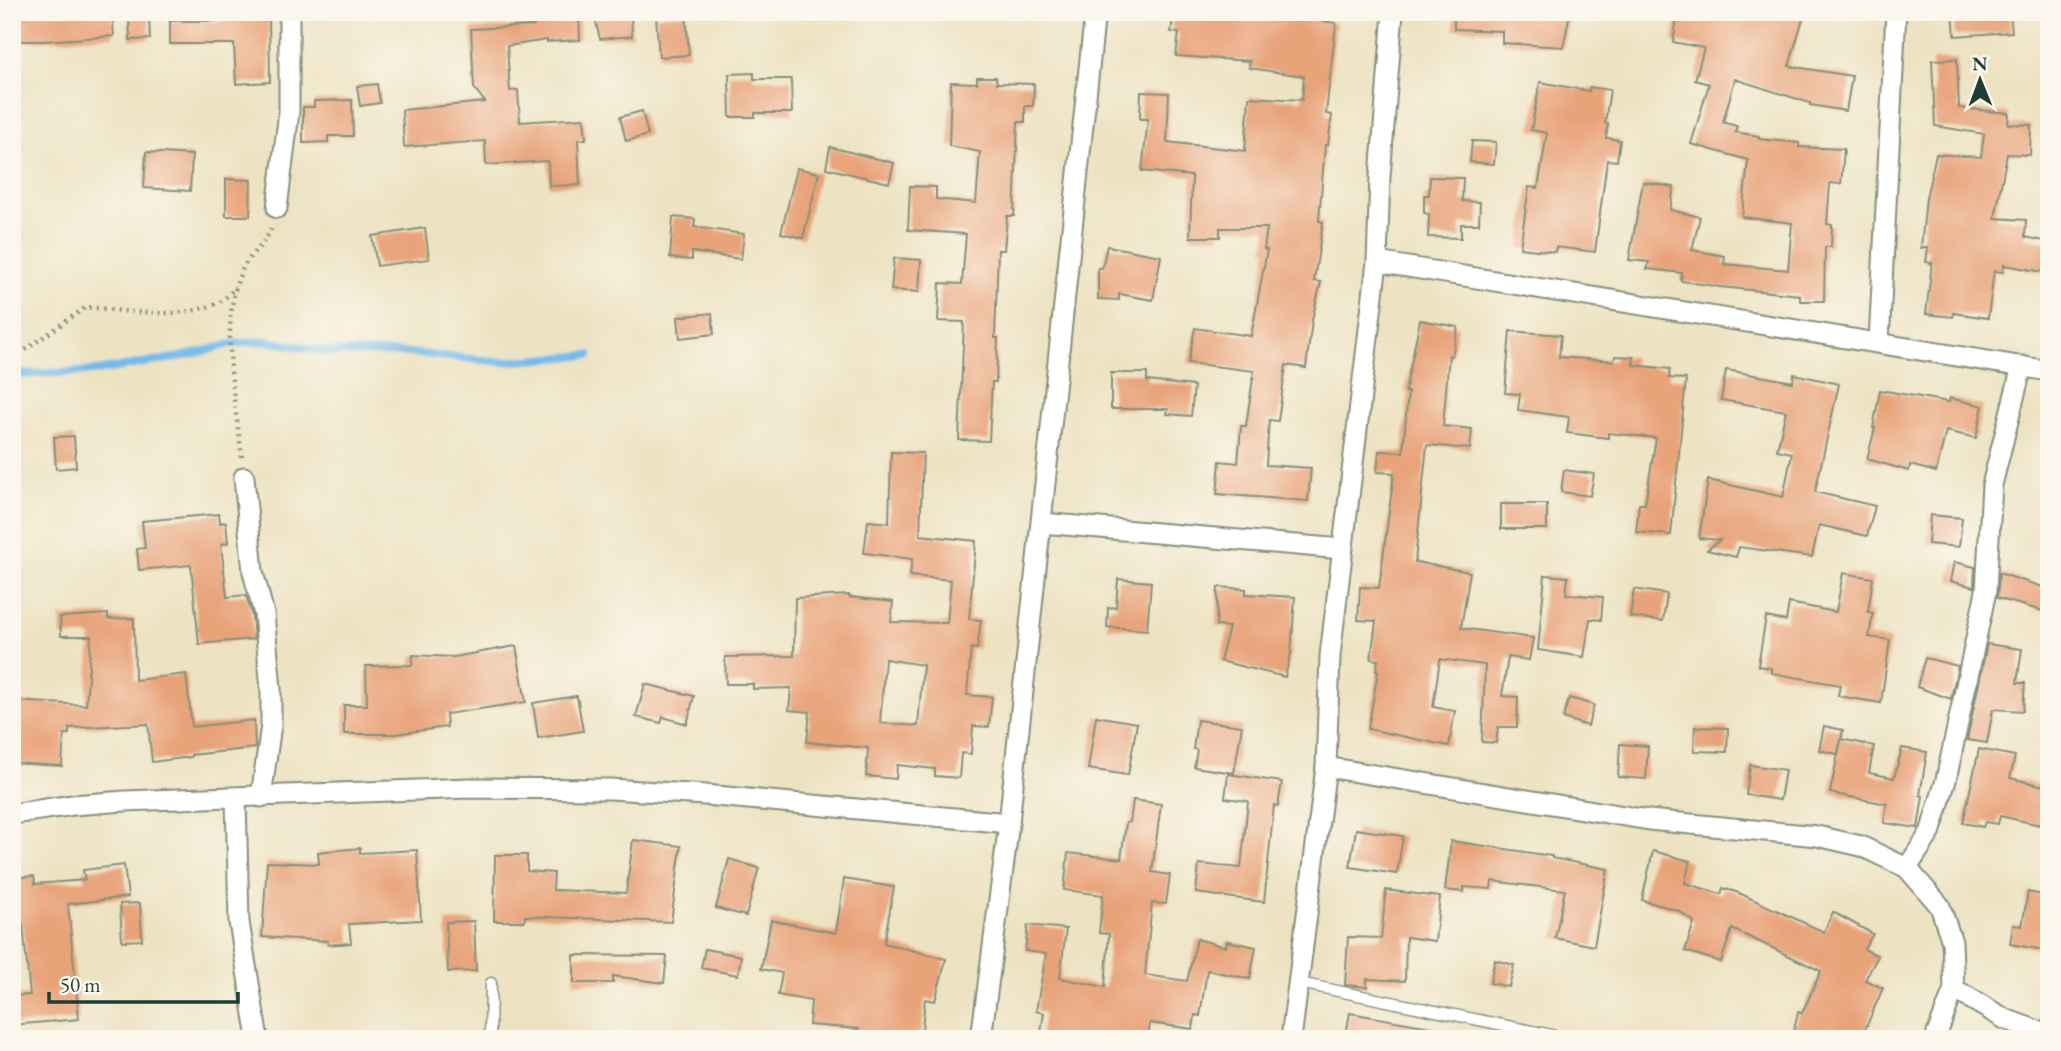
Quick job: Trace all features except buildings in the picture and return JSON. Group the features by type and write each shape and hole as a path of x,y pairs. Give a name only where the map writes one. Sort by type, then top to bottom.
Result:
{"street":[{"path":"277,208 289,112 289,12"},
{"path":"981,1039 1009,823 1095,12"},
{"path":"1291,1039 1326,767 1330,656 1377,262 1380,177 1393,12"},
{"path":"1879,342 1896,12"},
{"path":"1377,262 2049,371"},
{"path":"1907,868 1930,833 1959,719 1969,661 1986,591 1992,485 2022,366"},
{"path":"244,477 253,572 264,614 271,689 271,724 261,797"},
{"path":"1042,523 1342,549"},
{"path":"1326,767 1649,820 1817,836 1861,846 1907,868 1940,906 1952,942 1954,989 1935,1039"},
{"path":"12,814 112,802 469,788 610,789 1009,823"},
{"path":"236,798 239,922 258,1039"},
{"path":"1954,989 2005,1019 2049,1035"}],"lane":[{"path":"490,1039 491,982"},
{"path":"1298,983 1561,1039"}],"path":[{"path":"244,477 231,365 232,312 244,266 270,232 277,208"},
{"path":"12,352 24,351 86,307 142,312 195,310 222,301 237,286"}],"waterway":[{"path":"12,375 97,371 181,357 231,344 267,341 329,352 409,353 503,362 589,355"}]}
